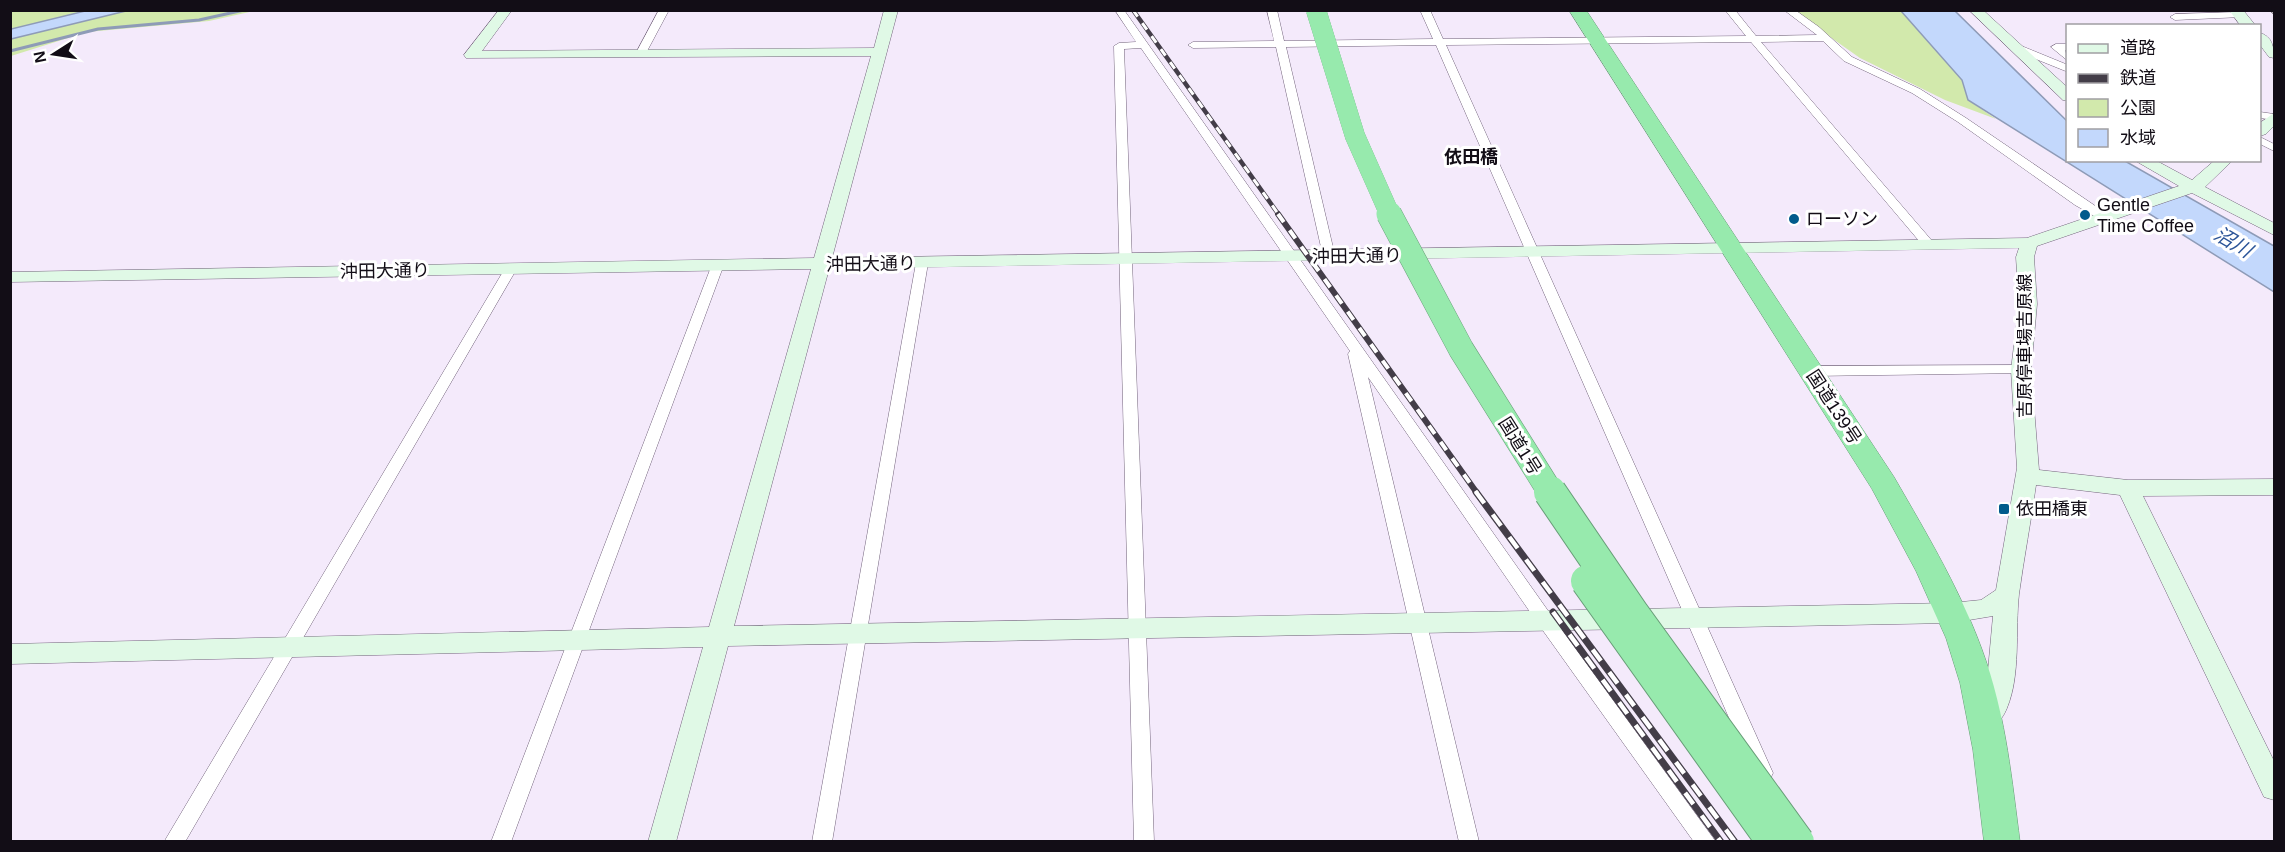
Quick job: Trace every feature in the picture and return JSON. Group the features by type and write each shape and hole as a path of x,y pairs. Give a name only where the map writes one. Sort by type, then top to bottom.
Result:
{"highway":[{"name":"国道1号","path":"1303,10 1333,114 1371,206 1419,307 1500,447 1619,630 1773,842"},
{"name":"国道1号","path":"1316,10 1355,136 1389,213 1448,327 1516,440 1636,620 1798,842"},
{"name":"国道139号","path":"1577,10 1884,484 1926,559 1970,662 1985,718 2002,842"}],"street":[{"path":"506,10 471,54 879,52"},
{"path":"641,53 664,10"},
{"path":"662,842 891,10"},
{"path":"1119,10 1545,620 1706,842"},
{"path":"1272,10 1329,256"},
{"path":"1425,10 1695,617 1792,842"},
{"path":"1729,10 1929,245"},
{"path":"1788,10 1816,29 1848,59 1905,86 1962,120 2079,202 2117,214"},
{"path":"1975,10 2066,96"},
{"path":"2175,17 2237,13"},
{"path":"1193,45 1824,38"},
{"path":"2261,39 2274,54"},
{"path":"1144,45 1119,46 1144,842"},
{"path":"2015,47 2066,69"},
{"path":"2066,47 2056,47 2066,57"},
{"path":"2261,129 2274,118"},
{"path":"2145,162 2187,189 2274,230"},
{"path":"2029,243 2187,189 2204,179 2223,162"},
{"name":"沖田大通り","path":"10,277 717,267 2029,243"},
{"name":"吉原停車場吉原線","path":"1985,718 1994,708 1999,692 2007,595 2026,476 2021,370 2028,304 2025,257 2029,243"},
{"path":"822,842 922,263"},
{"path":"501,842 717,267"},
{"path":"174,842 510,270"},
{"path":"1352,344 1469,842"},
{"path":"1810,371 2021,370"},
{"path":"2026,476 2128,488 2274,487"},
{"path":"2128,488 2274,788"},
{"path":"10,654 859,633 1951,613 1986,609 2007,595"}],"green space":[{"path":"11,11 254,11 209,21 87,32 11,56"},
{"path":"1793,11 1901,11 1962,80 1968,100 1996,119 1945,100 1860,58"}],"water":[{"path":"85,11 126,11 11,39 11,29"},
{"path":"1901,11 1955,11 2066,120 2066,161 1968,100 1962,80"},
{"name":"沼川","path":"2067,162 2127,162 2274,246 2274,292"}],"waterway":[{"path":"10,51 98,29 199,20 244,10"}],"railway":[{"path":"1133,10 1279,215"},
{"path":"1278,214 1477,493"},
{"path":"1476,492 1735,842"},
{"path":"1553,612 1721,842"}],"place":[{"name":"Gentle Time Coffee","path":"2085,215"},
{"name":"ローソン","path":"1794,219"},
{"name":"依田橋東","path":"2004,509"}],"district":[{"name":"依田橋","path":"1471,157"}]}
